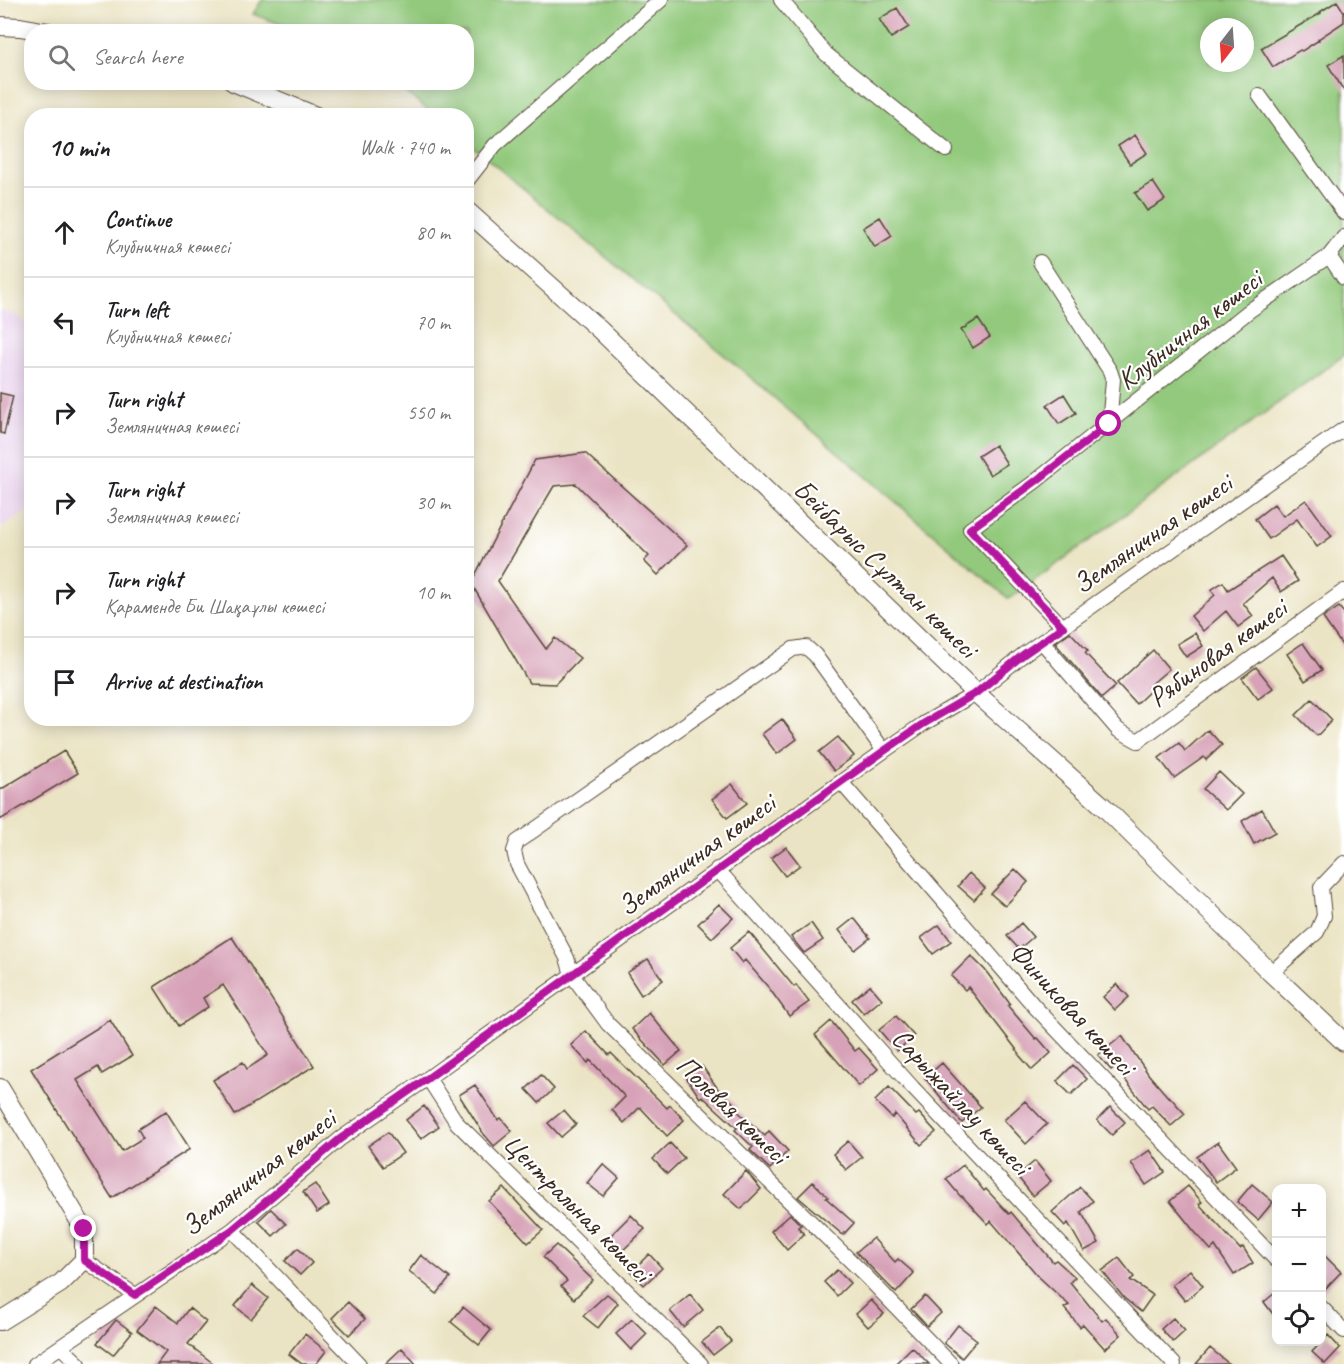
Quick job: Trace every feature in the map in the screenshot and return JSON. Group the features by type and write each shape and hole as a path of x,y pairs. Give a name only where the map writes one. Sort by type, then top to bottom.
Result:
{"street":[{"path":"474,172 495,145 661,0"},
{"path":"782,0 826,54 946,150"},
{"path":"0,26 24,28"},
{"path":"253,90 296,108"},
{"path":"1259,95 1344,213"},
{"name":"Бейбарыс Сұлтан көшесі","path":"474,217 600,330 976,693 1104,807 1344,1042"},
{"name":"Клубничная көшесі","path":"1063,627 970,529 1109,424 1249,311 1329,256 1344,237"},
{"path":"1329,256 1344,278"},
{"path":"1040,262 1110,371 1113,380 1109,424"},
{"name":"Земляничная көшесі","path":"35,1364 232,1230 340,1139 717,869 923,724 976,693 1042,642 1344,429"},
{"name":"Рябиновая көшесі","path":"1042,642 1118,730 1138,741 1344,591"},
{"name":"Полевая көшесі","path":"884,751 815,655 806,647 793,649 517,842 514,851 518,864 567,958 572,975 608,1024 863,1273 951,1364"},
{"name":"Финиковая көшесі","path":"841,782 1035,1007 1272,1256"},
{"path":"1271,973 1317,932 1324,916 1321,887 1344,863"},
{"name":"Сарыжайлау көшесі","path":"717,869 913,1088 1174,1364"},
{"name":"Центральная көшесі","path":"428,1078 457,1123 701,1364"},
{"path":"0,1088 84,1229 84,1260 61,1283 0,1321"},
{"path":"232,1230 359,1364"},
{"path":"84,1260 135,1295"},
{"path":"1326,1312 1344,1331"},
{"path":"61,1347 79,1364"}],"shaded area":[{"path":"0,310 19,316 24,322 24,514 0,529"}],"green space":[{"path":"262,0 1344,0 1344,355 1009,599 736,365 474,148 474,108 425,108 403,90 474,90 474,24 280,24 253,14"}],"building":[{"path":"1337,1 1344,12 1344,22 1302,51 1300,50 1273,67 1261,48"},
{"path":"897,8 909,27 891,38 879,19"},
{"path":"1344,55 1344,91 1328,65"},
{"path":"1135,135 1147,153 1130,164 1118,146"},
{"path":"1153,182 1165,200 1147,211 1135,193"},
{"path":"880,217 892,236 875,247 863,228"},
{"path":"978,319 990,337 973,348 961,330"},
{"path":"0,393 13,396 4,434 0,433"},
{"path":"1064,394 1076,413 1059,424 1047,405"},
{"path":"995,445 1007,464 990,475 978,456"},
{"path":"585,453 687,545 658,575 644,561 649,556 576,484 554,486 498,581 546,649 555,638 580,658 555,684 529,683 474,588 474,577 535,460"},
{"path":"1306,500 1332,536 1317,547 1297,519 1269,539 1255,519 1274,504 1283,516"},
{"path":"1281,556 1298,581 1281,592 1272,578 1243,603 1253,616 1238,627 1226,611 1203,631 1191,616 1215,595 1211,590 1223,582 1228,590"},
{"path":"1339,607 1344,613 1344,648 1323,618"},
{"path":"1070,632 1088,651 1085,653 1116,686 1102,698 1055,643"},
{"path":"1195,633 1203,646 1186,657 1177,644"},
{"path":"1303,643 1322,670 1305,681 1287,654"},
{"path":"1153,650 1169,669 1148,687 1151,690 1136,704 1117,683"},
{"path":"1256,667 1273,688 1258,699 1242,678"},
{"path":"1312,699 1332,720 1317,736 1296,715"},
{"path":"782,719 797,739 777,754 762,734"},
{"path":"1208,730 1222,745 1206,760 1204,757 1174,778 1159,758 1179,743 1185,751"},
{"path":"838,737 854,756 834,771 819,752"},
{"path":"64,751 78,773 0,820 0,790"},
{"path":"1219,772 1242,794 1226,810 1203,789"},
{"path":"732,784 747,803 727,818 712,799"},
{"path":"1262,809 1275,832 1254,844 1242,821"},
{"path":"786,847 800,865 785,876 771,858"},
{"path":"1015,869 1028,882 1005,906 991,894"},
{"path":"969,873 985,888 974,900 958,886"},
{"path":"719,904 733,918 712,938 698,924"},
{"path":"854,918 870,938 855,950 839,930"},
{"path":"811,923 823,940 804,953 791,937"},
{"path":"1021,923 1033,937 1019,949 1007,936"},
{"path":"939,925 951,941 933,954 921,938"},
{"path":"749,932 809,1002 789,1016 745,960 742,963 730,948"},
{"path":"232,937 314,1066 235,1115 213,1080 243,1062 247,1069 268,1055 223,985 203,998 208,1007 179,1026 154,987"},
{"path":"971,956 985,970 1010,1004 1008,1006 1051,1053 1032,1070 968,987 965,990 951,976"},
{"path":"648,959 663,980 641,995 627,973"},
{"path":"1117,984 1129,997 1115,1010 1103,997"},
{"path":"870,985 882,999 864,1014 852,1000"},
{"path":"649,1013 681,1051 665,1065 632,1029"},
{"path":"896,1016 914,1036 897,1051 879,1030"},
{"path":"110,1020 132,1056 102,1074 98,1067 77,1080 122,1151 143,1138 138,1129 166,1111 190,1149 112,1198 31,1069"},
{"path":"831,1021 855,1051 859,1048 878,1069 859,1086 815,1035"},
{"path":"586,1031 667,1108 670,1105 684,1120 667,1136 640,1107 624,1123 612,1110 625,1097 590,1060 588,1063 571,1045"},
{"path":"1122,1036 1149,1075 1185,1114 1171,1126 1152,1106 1148,1109 1115,1067 1111,1070 1098,1055"},
{"path":"942,1063 981,1107 962,1123 925,1078"},
{"path":"1073,1065 1087,1079 1071,1095 1057,1081"},
{"path":"702,1066 718,1089 737,1106 735,1109 765,1136 769,1131 788,1151 770,1169 750,1150 753,1147 735,1130 737,1128 702,1096 700,1098 686,1077"},
{"path":"541,1075 554,1089 539,1103 526,1089"},
{"path":"475,1085 498,1120 501,1118 512,1131 494,1146 459,1095"},
{"path":"889,1087 916,1115 919,1113 936,1132 921,1145 895,1114 892,1118 875,1101"},
{"path":"1025,1101 1047,1124 1026,1144 1004,1120"},
{"path":"424,1106 439,1126 421,1139 406,1120"},
{"path":"1110,1107 1125,1122 1112,1135 1097,1120"},
{"path":"564,1110 576,1124 561,1137 548,1123"},
{"path":"388,1132 403,1153 383,1167 368,1146"},
{"path":"848,1141 862,1157 846,1170 833,1154"},
{"path":"1218,1142 1236,1167 1216,1182 1197,1157"},
{"path":"670,1143 684,1158 667,1174 653,1159"},
{"path":"1150,1150 1165,1172 1146,1185 1131,1163"},
{"path":"1035,1161 1051,1181 1033,1196 1017,1176"},
{"path":"603,1164 619,1178 603,1196 587,1183"},
{"path":"963,1165 984,1191 986,1189 1009,1214 1011,1212 1053,1262 1056,1260 1075,1277 1070,1282 1102,1321 1106,1318 1121,1335 1105,1349 1083,1324 1080,1327 1064,1308 1069,1305 1039,1277 991,1221 988,1224 946,1179"},
{"path":"746,1171 761,1189 741,1209 724,1194"},
{"path":"813,1182 828,1197 826,1198 854,1223 843,1235 798,1197"},
{"path":"315,1184 329,1205 317,1213 303,1192"},
{"path":"1252,1184 1272,1203 1258,1220 1237,1202"},
{"path":"1188,1186 1202,1202 1199,1204 1240,1249 1243,1247 1253,1263 1234,1275 1215,1246 1211,1250 1194,1231 1170,1201"},
{"path":"1080,1187 1093,1201 1081,1212 1099,1243 1084,1251 1068,1223 1065,1226 1052,1212"},
{"path":"504,1188 543,1230 528,1243 489,1201"},
{"path":"271,1209 286,1224 273,1236 258,1221"},
{"path":"790,1214 801,1225 798,1227 804,1234 787,1250 771,1231"},
{"path":"631,1215 645,1229 618,1255 605,1241"},
{"path":"873,1238 895,1262 898,1259 914,1273 896,1293 856,1252"},
{"path":"556,1245 593,1280 574,1299 561,1286 567,1281 543,1257"},
{"path":"298,1248 312,1263 300,1275 285,1261"},
{"path":"649,1254 662,1268 644,1285 631,1272"},
{"path":"421,1255 450,1278 437,1294 409,1271"},
{"path":"1326,1257 1341,1272 1326,1288"},
{"path":"1119,1258 1134,1277 1130,1280 1153,1295 1141,1312 1124,1298 1102,1271"},
{"path":"837,1270 850,1283 837,1296 824,1282"},
{"path":"1190,1270 1203,1286 1185,1301 1172,1285"},
{"path":"252,1285 268,1298 251,1319 235,1306"},
{"path":"607,1294 618,1303 598,1328 583,1316"},
{"path":"690,1294 703,1310 683,1327 670,1311"},
{"path":"1272,1295 1272,1313 1264,1302"},
{"path":"925,1296 941,1313 927,1326 911,1309"},
{"path":"871,1300 884,1314 868,1327 856,1314"},
{"path":"348,1302 365,1319 349,1335 332,1318"},
{"path":"156,1306 178,1323 189,1308 206,1322 188,1344 214,1364 157,1364 166,1352 137,1330"},
{"path":"463,1307 491,1330 479,1345 451,1322"},
{"path":"1173,1318 1185,1331 1173,1342 1161,1329"},
{"path":"632,1319 647,1334 631,1350 616,1334"},
{"path":"116,1320 132,1332 113,1355 97,1343"},
{"path":"958,1325 977,1340 962,1358 944,1343"},
{"path":"720,1328 731,1341 713,1355 702,1342"},
{"path":"305,1334 326,1351 316,1364 302,1364 289,1354"},
{"path":"1328,1335 1340,1348 1325,1364 1312,1352 1318,1346 1326,1346"},
{"path":"912,1347 929,1364 895,1364"},
{"path":"402,1348 416,1364 385,1364"},
{"path":"1210,1348 1229,1364 1196,1364"}],"route":[{"path":"84,1229 84,1260 135,1295 232,1230 340,1139 884,751 923,724 976,693 1024,654 1063,627 970,529 1109,424"}]}
